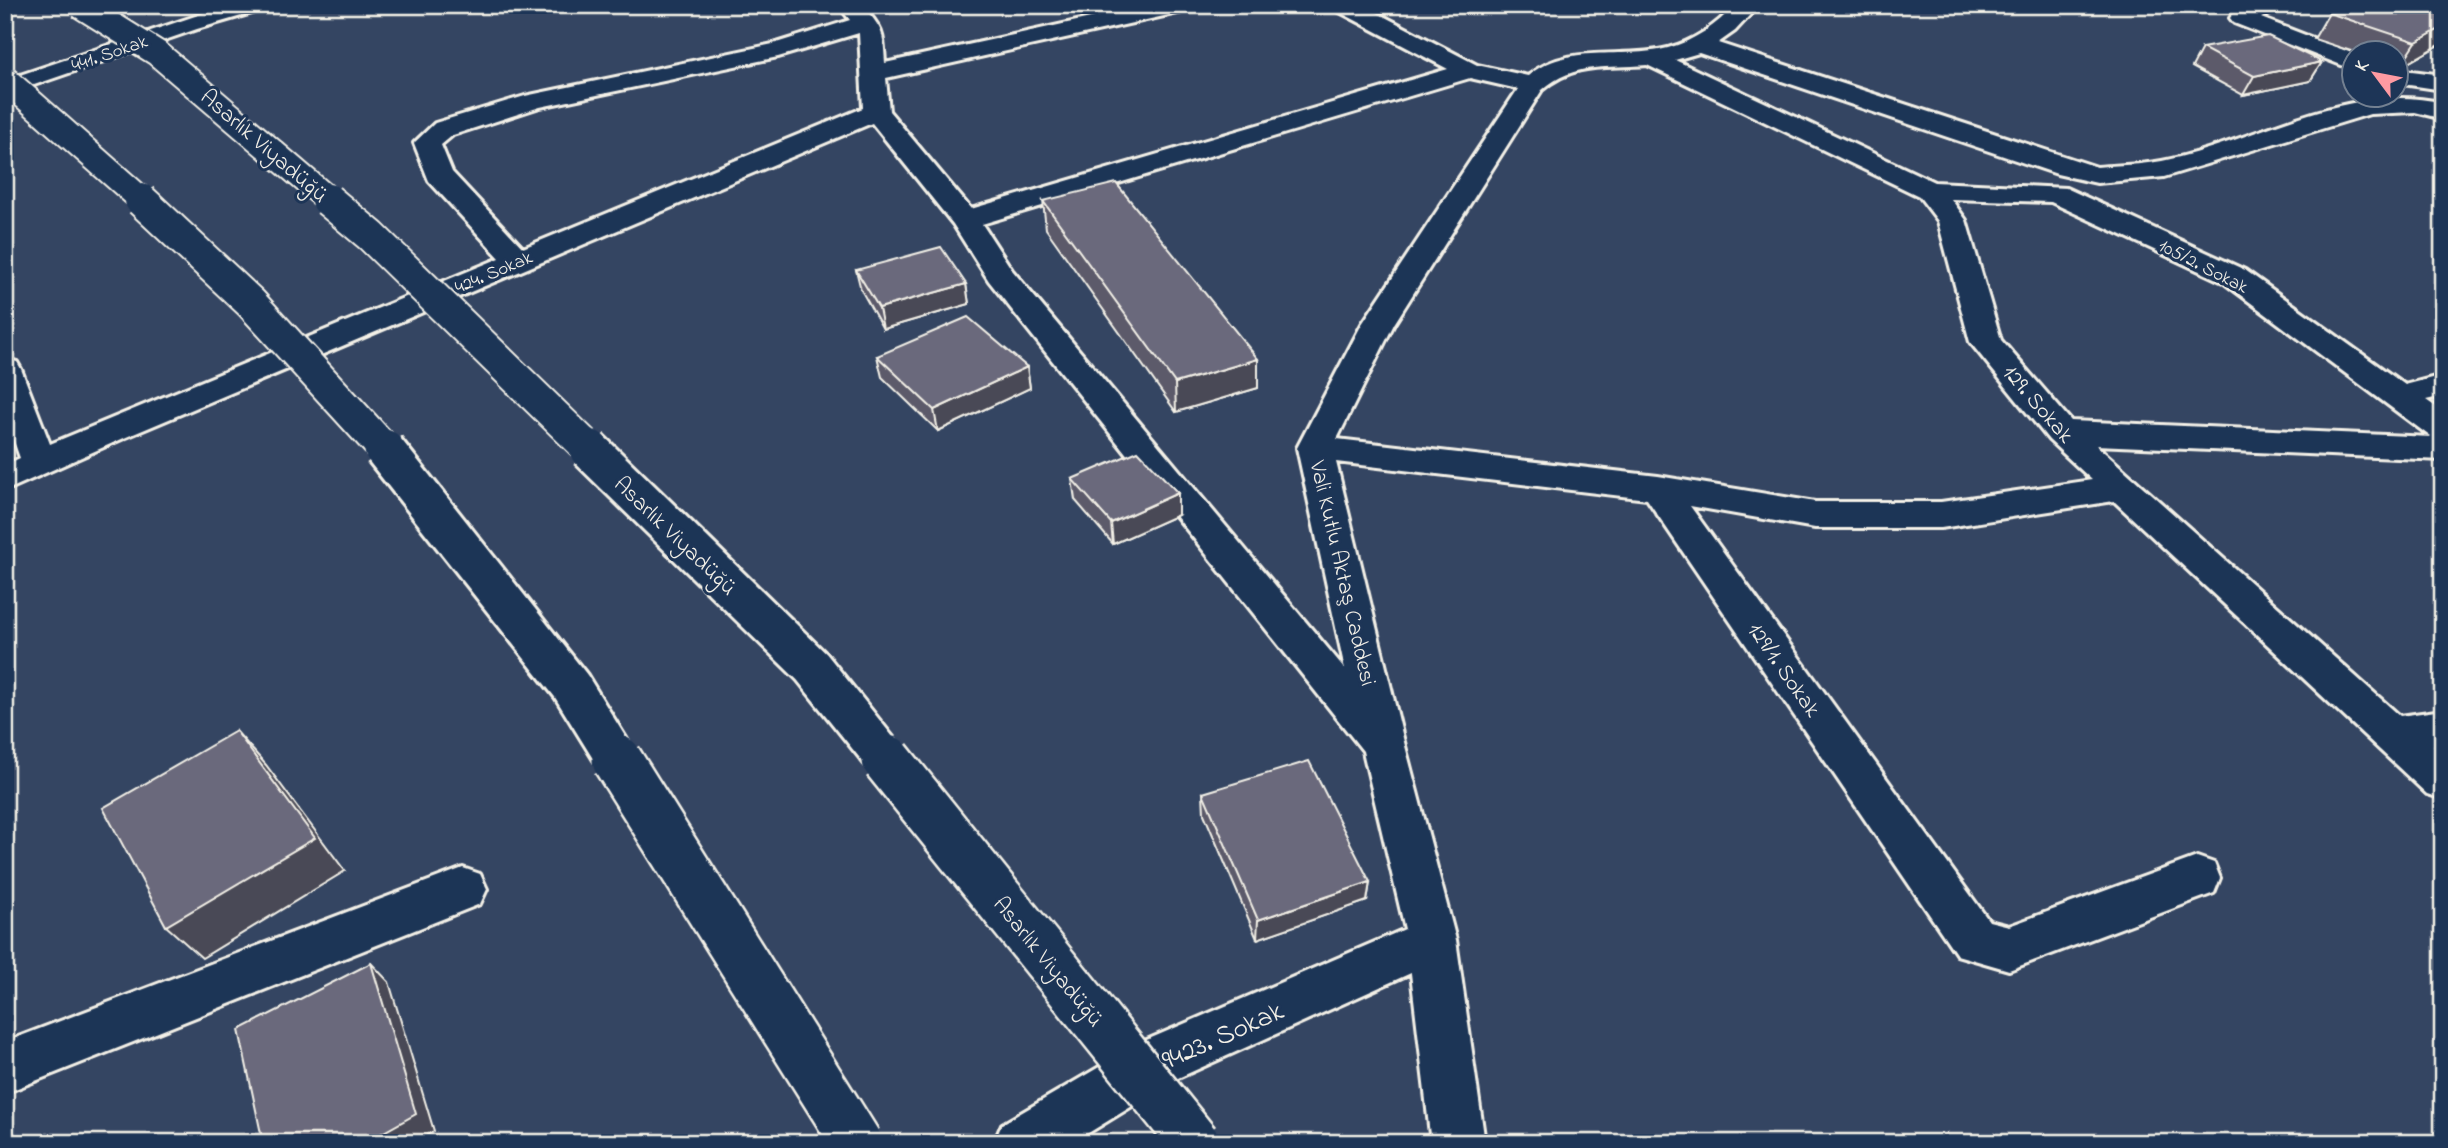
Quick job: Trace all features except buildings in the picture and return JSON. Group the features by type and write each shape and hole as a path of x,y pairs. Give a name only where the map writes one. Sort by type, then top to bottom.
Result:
{"main road":[{"name":"Asarlık Viyadüğü","path":"80,5 158,53 371,236 812,667 1195,1143"},
{"name":"441. Sokak","path":"5,88 189,24 254,5"},
{"path":"874,73 1182,5"},
{"path":"1343,5 1469,71 1533,85"},
{"path":"2270,5 2242,18 2340,57"},
{"name":"Vali Kutlu Aktaş Caddesi","path":"1458,1143 1432,940 1315,448 1378,324 1533,85 1546,71 1571,63 1651,58 1699,45 1718,36 1733,11"},
{"path":"519,261 439,175 427,143 444,129 534,101 778,50 857,14 872,30 876,112 965,220 1000,275 1384,746"},
{"path":"1699,45 2067,168 2097,175 2164,169 2368,106 2416,104 2443,111"},
{"name":"129. Sokak","path":"1651,58 1929,190 1952,220 1986,342 2061,432 2443,780"},
{"path":"965,220 1469,71"},
{"path":"2410,78 2443,83"},
{"path":"5,79 105,166 251,303 393,459 570,686 857,1143"},
{"name":"424. Sokak","path":"5,479 112,430 876,112"},
{"name":"105/2. Sokak","path":"1929,190 2056,194 2234,276 2443,429"},
{"path":"5,369 40,463"},
{"path":"2399,397 2443,385"},
{"path":"2061,432 2443,449"},
{"path":"1315,448 1658,488 1815,515 1941,515 2121,487"},
{"name":"129/1. Sokak","path":"1658,488 1974,939 2009,948 2197,878"},
{"path":"2391,734 2443,727"},
{"path":"5,1068 463,889"},
{"name":"9423. Sokak","path":"1021,1143 1160,1060 1432,940"}]}
